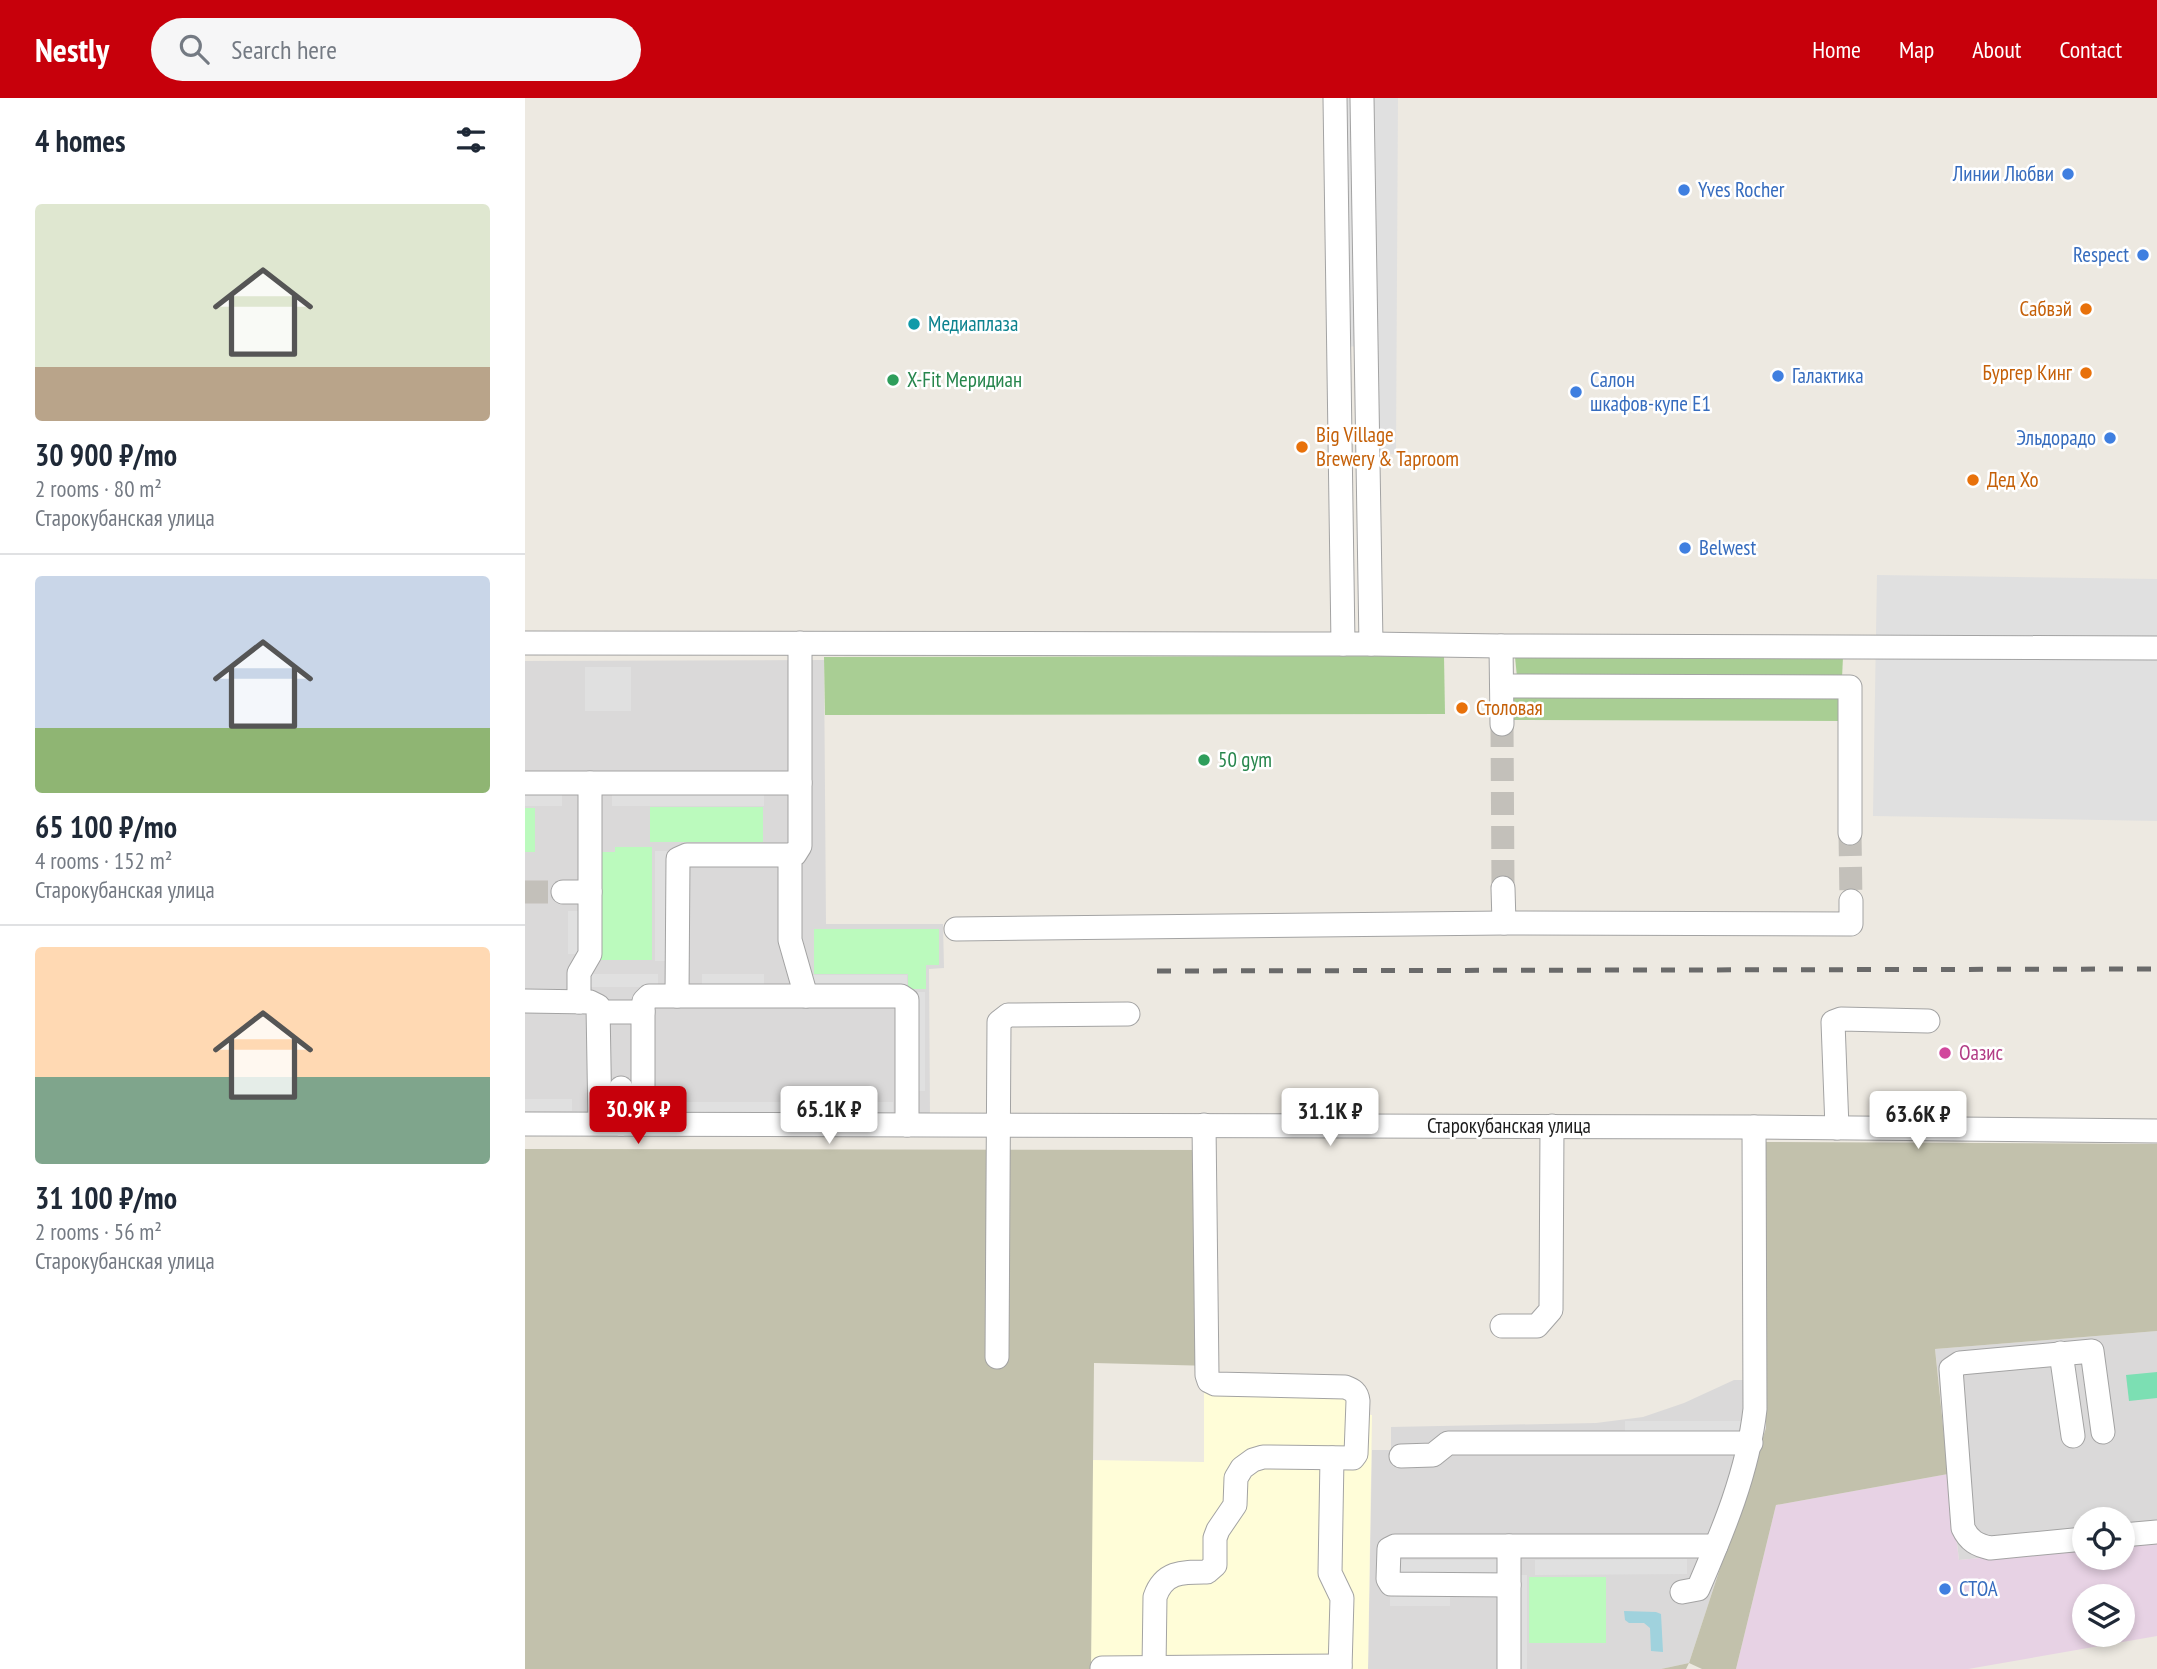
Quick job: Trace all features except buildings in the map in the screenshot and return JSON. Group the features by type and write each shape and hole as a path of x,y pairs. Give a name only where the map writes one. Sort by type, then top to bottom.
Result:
{"street":[{"path":"1335,98 1343,643"},
{"path":"1362,98 1371,643"},
{"path":"525,643 1371,643 1501,646 2157,648"},
{"path":"677,996 678,859 687,855 790,855 795,854 800,846 800,643"},
{"path":"1501,646 1502,723"},
{"path":"1502,686 1850,687 1850,833"},
{"path":"525,783 800,783"},
{"path":"579,1002 579,973 590,954 590,783"},
{"path":"790,855 790,940 806,996"},
{"path":"1503,888 1504,923"},
{"path":"563,892 590,892"},
{"path":"956,929 1504,923 1851,924 1851,901"},
{"path":"621,1124 645,1001 649,996 901,996 907,1000 907,1125"},
{"path":"525,1001 595,1003 600,1012 621,1124"},
{"path":"600,1012 643,1012"},
{"path":"997,1357 999,1022 1009,1015 1128,1014"},
{"path":"1837,1128 1833,1022 1840,1019 1928,1021"},
{"path":"621,1087 621,1124"},
{"name":"Старокубанская улица","path":"525,1124 1552,1126 2157,1131"},
{"path":"1154,1668 1155,1597 1158,1587 1170,1575 1179,1572 1207,1572 1215,1565 1215,1538 1235,1505 1236,1478 1242,1468 1263,1457 1353,1458 1356,1454 1358,1401 1357,1394 1352,1389 1215,1384 1209,1381 1205,1125"},
{"path":"1502,1326 1537,1326 1551,1310 1552,1126"},
{"path":"1688,1587 1716,1546 1751,1443 1755,1409 1754,1127"},
{"path":"2072,1540 1990,1548 1967,1538 1963,1528 1951,1369 1960,1363 2088,1351 2094,1354 2103,1433"},
{"path":"2061,1353 2073,1436"},
{"path":"1401,1456 1433,1455 1448,1443 1751,1443"},
{"path":"1102,1668 1341,1667 1342,1598 1330,1573 1332,1458"},
{"path":"2135,1534 2157,1532"},
{"path":"1509,1585 1391,1584 1388,1579 1388,1553 1391,1547 1395,1546 1716,1546"},
{"path":"1509,1546 1509,1669"}],"shaded area":[{"path":"1335,98 1398,98 1396,454 1377,455 1378,347 1333,346"},
{"path":"1877,575 2157,579 2157,821 1873,816"},
{"path":"824,660 826,924 943,924 944,968 929,969 930,1116 525,1115 525,661"},
{"path":"585,667 631,667 631,711 585,711"},
{"path":"525,793 562,793 562,806 525,806"},
{"path":"612,793 764,793 764,806 612,806"},
{"path":"655,851 669,851 669,961 655,961"},
{"path":"568,911 582,911 582,954 568,954"},
{"path":"590,974 658,974 658,987 590,987"},
{"path":"702,974 764,974 764,987 702,987"},
{"path":"806,975 907,975 907,989 806,989"},
{"path":"911,992 925,992 925,1091 911,1091"},
{"path":"525,1099 572,1099 572,1111 525,1111"},
{"path":"646,1102 893,1102 893,1114 646,1114"},
{"path":"1766,1142 2157,1144 2157,1331 1935,1349 1948,1474 1776,1505 1736,1669 1702,1669 1689,1663 1766,1428"},
{"path":"525,1149 1214,1150 1213,1366 1094,1363 1091,1669 525,1669"},
{"path":"2157,1331 2157,1541 2135,1543 2135,1507 2072,1507 2072,1549 1959,1560 1935,1349"},
{"path":"1734,1380 1767,1380 1766,1428 1689,1663 1661,1669 1368,1669 1372,1450 1391,1450 1391,1427 1596,1423 1643,1417 1684,1403"},
{"path":"1204,1389 1347,1395 1349,1413 1372,1415 1368,1669 1091,1669 1092,1460 1204,1462"},
{"path":"1625,1421 1742,1421 1742,1434 1625,1434"},
{"path":"1948,1474 1959,1560 2072,1549 2072,1570 2135,1570 2135,1543 2157,1541 2157,1636 2135,1640 2135,1584 2072,1584 2072,1647 2094,1647 1968,1669 1736,1669 1776,1505"},
{"path":"1687,1559 1687,1574 1535,1575 1535,1560"},
{"path":"1395,1560 1503,1560 1503,1577 1395,1577"},
{"path":"1513,1575 1527,1575 1527,1669 1514,1669"},
{"path":"1390,1593 1450,1593 1450,1606 1390,1606"},
{"path":"1689,1663 1686,1669 1661,1669"}],"green space":[{"path":"1444,656 1445,714 825,715 824,657"},
{"path":"1515,657 1843,657 1842,678 1517,677"},
{"path":"1844,693 1844,721 1513,720 1513,695"},
{"path":"650,807 763,807 763,842 650,842"},
{"path":"525,808 535,808 535,852 525,852"},
{"path":"615,847 652,847 652,960 597,960 597,852 615,852"},
{"path":"814,929 939,929 939,965 926,965 926,989 908,989 908,974 814,974"},
{"path":"2157,1372 2157,1398 2129,1401 2126,1375"},
{"path":"1529,1577 1606,1577 1606,1643 1529,1643"}],"water":[{"path":"1624,1611 1661,1614 1663,1652 1651,1651 1650,1628 1644,1623 1629,1623 1625,1620"}],"tunnel":[{"path":"1502,724 1503,888"},
{"path":"1850,833 1851,901"},
{"path":"525,892 563,892"}],"railway":[{"path":"1157,971 2157,969"}],"place":[{"name":"Линии Любви","path":"2068,174"},
{"name":"Yves Rocher","path":"1684,190"},
{"name":"Respect","path":"2143,255"},
{"name":"Сабвэй","path":"2086,309"},
{"name":"Медиаплаза","path":"914,324"},
{"name":"Бургер Кинг","path":"2086,373"},
{"name":"Галактика","path":"1778,376"},
{"name":"X-Fit Меридиан","path":"893,380"},
{"name":"Салон шкафов-купе Е1","path":"1576,392"},
{"name":"Эльдорадо","path":"2110,438"},
{"name":"Big Village Brewery & Taproom","path":"1302,447"},
{"name":"Дед Хо","path":"1973,480"},
{"name":"Belwest","path":"1685,548"},
{"name":"Столовая","path":"1462,708"},
{"name":"50 gym","path":"1204,760"},
{"name":"Оазис","path":"1945,1053"},
{"name":"СТОА","path":"1945,1589"}]}
